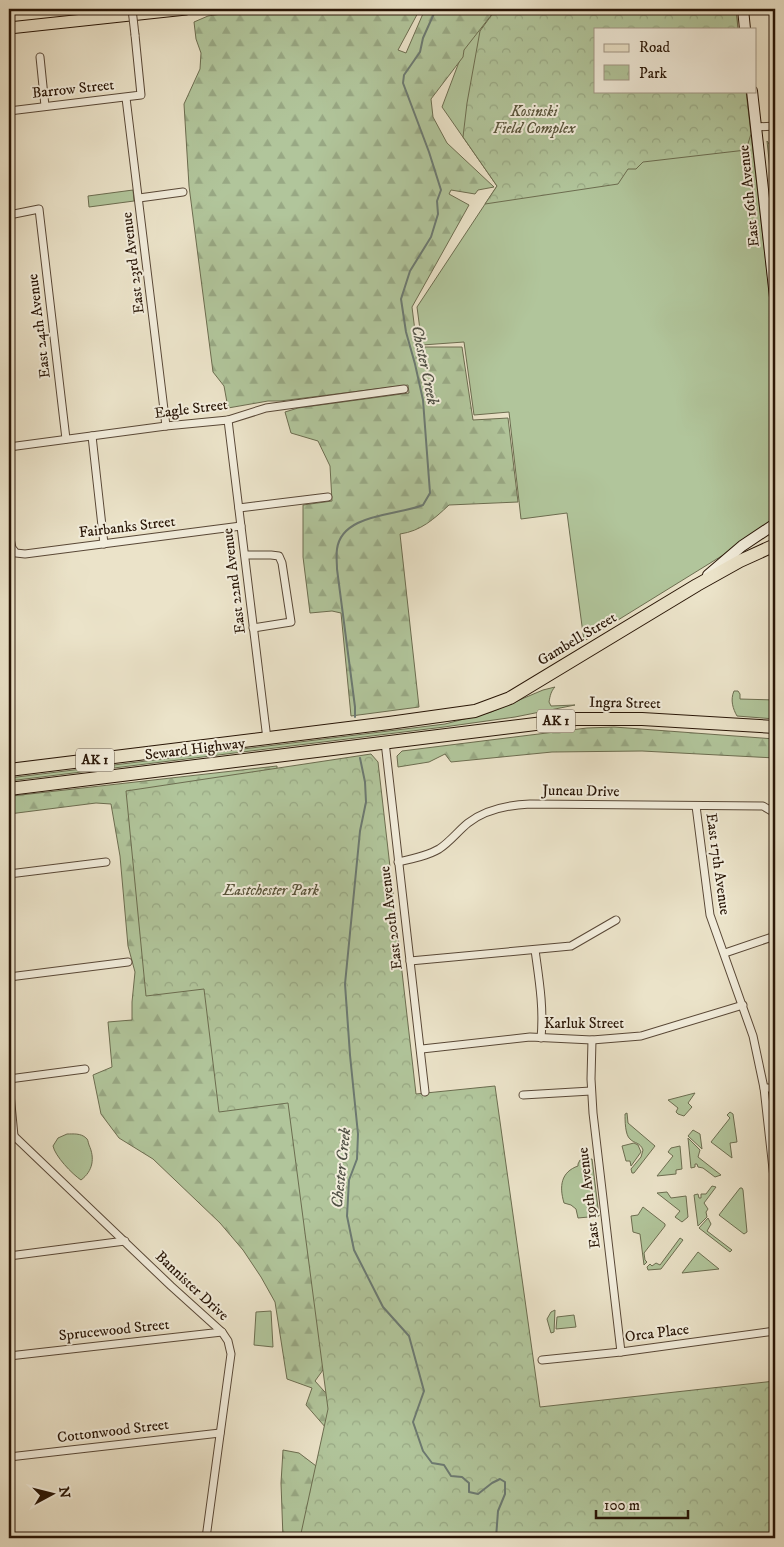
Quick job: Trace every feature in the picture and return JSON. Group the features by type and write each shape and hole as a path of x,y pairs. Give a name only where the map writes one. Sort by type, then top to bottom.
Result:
{"highway":[{"name":"Gambell Street","path":"382,724 475,711 510,698 697,585 740,561 775,545"},
{"name":"Ingra Street","path":"385,742 585,719 642,719 775,727"},
{"name":"Seward Highway","path":"9,770 382,724"},
{"name":"Seward Highway","path":"9,788 385,742"},
{"path":"9,795 56,783"}],"main road":[{"path":"9,28 186,9"}],"street":[{"path":"9,9 14,9"},
{"name":"Barrow Street","path":"9,111 141,96 132,9"},
{"path":"743,9 745,28"},
{"path":"40,57 45,106"},
{"name":"East 16th Avenue","path":"752,92 775,297"},
{"name":"East 23rd Avenue","path":"126,98 140,198 166,426"},
{"path":"756,127 775,126"},
{"path":"140,198 183,192"},
{"name":"East 24th Avenue","path":"9,215 39,209 66,439"},
{"name":"Eagle Street","path":"9,447 166,426 228,420 266,408 404,389"},
{"name":"East 22nd Avenue","path":"228,420 267,739"},
{"path":"92,436 104,544"},
{"path":"239,508 328,497"},
{"path":"697,585 742,546 775,524"},
{"name":"Fairbanks Street","path":"9,534 12,548 16,553 25,554 241,526"},
{"path":"244,555 279,556 282,563 291,622 253,628"},
{"name":"East 20th Avenue","path":"385,742 422,1050 425,1092"},
{"name":"Juneau Drive","path":"398,862 423,856 439,849 468,823 486,812 511,805 763,806 774,812 775,815"},
{"name":"East 17th Avenue","path":"696,806 710,915 753,1036 764,1088 775,1187"},
{"path":"9,874 106,862"},
{"path":"410,960 571,946 616,920"},
{"path":"724,953 775,936"},
{"path":"535,950 543,1021 541,1038"},
{"path":"9,976 128,962"},
{"name":"Karluk Street","path":"422,1050 530,1037 592,1040 642,1036 743,1005"},
{"name":"East 19th Avenue","path":"592,1040 592,1113 621,1352"},
{"path":"9,1079 85,1069"},
{"path":"9,1084 11,1138"},
{"path":"764,1088 775,1088"},
{"path":"522,1096 592,1091"},
{"name":"Bannister Drive","path":"11,1138 125,1241 222,1332 228,1341 231,1354 206,1538"},
{"path":"9,1256 125,1241"},
{"name":"Orca Place","path":"542,1360 621,1352 775,1331"},
{"name":"Sprucewood Street","path":"9,1356 222,1332"},
{"name":"Cottonwood Street","path":"9,1457 220,1433"}],"green space":[{"path":"255,9 420,9 398,50 406,53 425,9 496,9 464,50 463,57 431,99 433,117 447,143 494,187 478,190 475,194 451,190 449,194 469,205 412,307 417,347 462,347 473,420 508,418 518,502 449,505 421,527 400,534 419,707 351,716 341,613 332,611 310,613 303,557 303,505 332,501 330,466 318,441 291,433 285,412 298,408 409,393 408,385 268,401 228,408 224,386 213,372 189,186 184,104 200,69 201,53 196,39 194,22 208,16"},
{"path":"479,9 736,9 738,28 594,28 594,92 746,92 775,341 775,523 584,641 567,513 521,519 509,412 474,415 464,342 422,345 417,307 497,186 442,107"},
{"name":"Kosinski Field Complex","path":"496,9 736,9 738,28 594,28 594,92 746,92 751,134 746,150 643,162 636,169 628,169 618,184 485,204 497,186 463,137 480,31"},
{"path":"767,141 772,148 771,160 775,172 775,218"},
{"path":"133,190 134,201 89,207 88,196"},
{"path":"555,687 549,702 551,706 575,705 515,717 444,727 9,781 9,778 445,724 491,712 543,690"},
{"path":"734,691 738,691 740,699 775,700 775,719 737,716 732,704"},
{"path":"614,727 775,739 775,758 642,751 552,752 451,762 445,754 429,762 398,767 397,756 402,751 587,728"},
{"name":"Eastchester Park","path":"371,754 378,762 416,1094 495,1086 540,1407 775,1381 775,1538 300,1538 328,1409 288,1103 219,1112 204,989 146,996 126,791"},
{"path":"277,766 281,1002 341,1345 315,1381 350,1420 405,1538 283,1538 281,1483 283,1450 299,1453 324,1472 333,1436 306,1405 312,1388 287,1379 275,1302 243,1250 220,1223 153,1159 119,1138 101,1114 93,1075 112,1067 108,1022 132,1020 135,972 128,946 120,856 111,804 96,803 9,814 9,797 12,796"},
{"path":"695,1093 688,1103 692,1107 684,1116 676,1112 678,1108 668,1100"},
{"path":"730,1112 733,1114 737,1142 730,1143 732,1158 711,1142 730,1118 727,1115"},
{"path":"627,1113 628,1123 655,1146 634,1173 632,1173 631,1169 641,1157 643,1150 639,1144 628,1137 625,1117"},
{"path":"693,1130 700,1134 702,1149 688,1136"},
{"path":"67,1134 84,1136 91,1150 92,1164 88,1173 81,1180 64,1164 54,1150 53,1146 58,1138"},
{"path":"688,1138 700,1150 698,1157 721,1175 715,1177 703,1168 698,1167 697,1164 691,1168"},
{"path":"634,1143 638,1145 641,1152 631,1166 630,1161 626,1161 622,1146"},
{"path":"680,1146 682,1169 676,1170 676,1174 657,1176 673,1156 668,1152 671,1148"},
{"path":"592,1159 599,1216 578,1218 576,1209 564,1203 563,1180 568,1172 578,1166 580,1160"},
{"path":"712,1186 716,1187 704,1203 708,1209 706,1212 707,1217 698,1226 694,1195 698,1194 699,1198 701,1198 701,1194 706,1194"},
{"path":"740,1188 743,1190 747,1232 744,1234 719,1215"},
{"path":"667,1192 671,1198 686,1196 688,1217 682,1222 675,1217 680,1211 657,1193"},
{"path":"643,1207 665,1224 644,1253 647,1262 644,1265 640,1234 633,1232 631,1216 638,1215"},
{"path":"708,1218 711,1224 707,1231 732,1250 730,1252 699,1228"},
{"path":"680,1238 683,1240 661,1269 648,1270 647,1267 650,1264 652,1266 656,1263 660,1265"},
{"path":"698,1252 719,1269 682,1273"},
{"path":"555,1310 554,1332 551,1333 547,1319 551,1312"},
{"path":"271,1311 273,1347 254,1345 256,1312"},
{"path":"574,1315 576,1327 556,1329 557,1317"}],"waterway":[{"name":"Chester Creek","path":"355,717 337,569 337,549 341,537 349,528 360,522 423,505 430,493 423,400 406,332 401,299 410,271 431,237 438,214 437,201 441,190 403,83 404,75 420,52 423,38 436,9"},
{"name":"Chester Creek","path":"360,758 365,782 366,802 360,831 345,984 358,1134 357,1159 349,1180 347,1216 354,1250 383,1307 409,1336 424,1391 413,1422 423,1451 432,1463 444,1465 451,1476 462,1477 469,1483 469,1492 478,1494 500,1479 505,1482 505,1494 498,1511 496,1538"}]}
